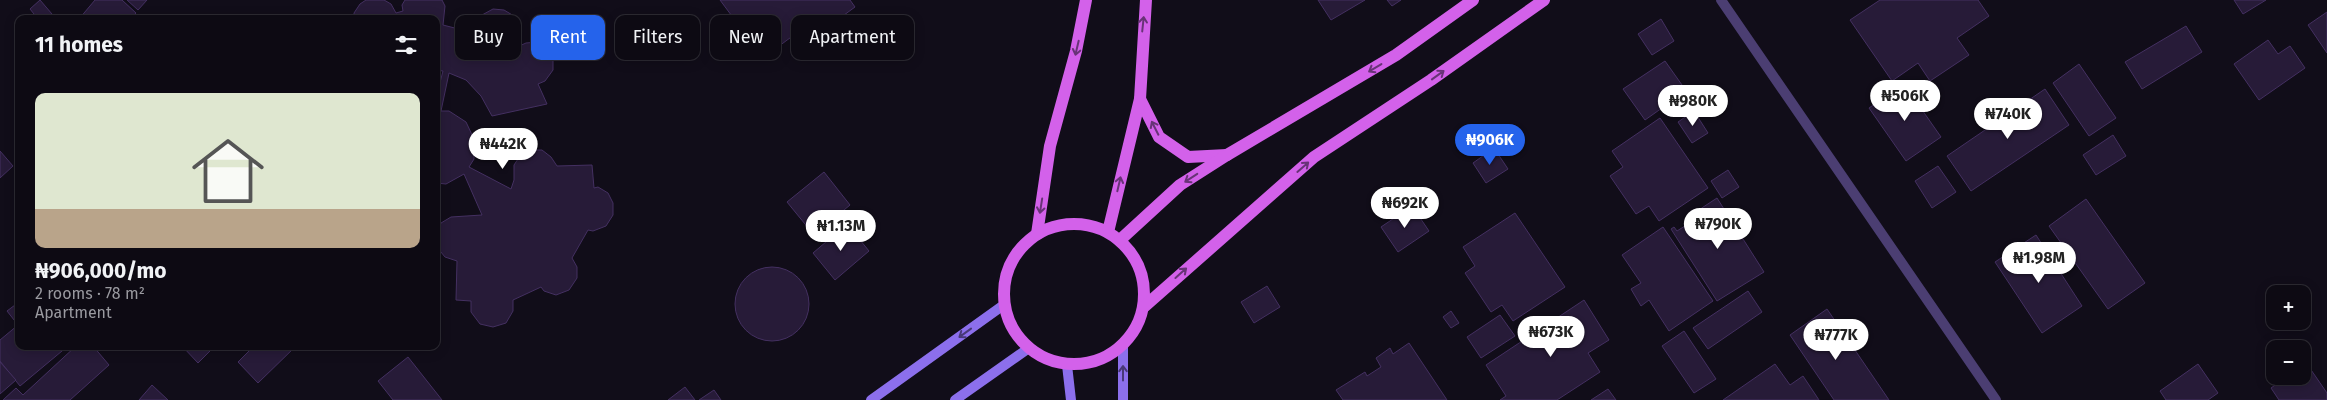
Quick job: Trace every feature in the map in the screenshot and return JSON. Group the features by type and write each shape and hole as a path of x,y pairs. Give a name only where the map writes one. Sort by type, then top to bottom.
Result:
{"main road":[{"path":"1037,234 1050,146 1076,50 1086,0"},
{"path":"1108,232 1140,99 1146,0"},
{"path":"1120,240 1180,185 1396,55 1473,0"},
{"path":"1144,306 1314,158 1431,80 1544,0"},
{"path":"1140,99 1159,137 1188,157 1227,155"},
{"path":"1084,224 1108,232 1120,240 1136,259 1144,282 1144,306 1137,328 1123,346 1100,360 1087,364 1067,365 1047,359 1030,348 1017,336 1009,321 1004,288 1007,272 1024,244 1037,234 1060,225 1084,224"},
{"path":"871,400 1005,304"},
{"path":"1123,346 1123,400"},
{"path":"955,400 1030,348"},
{"path":"1067,365 1071,400"}],"street":[{"path":"1721,0 1996,400"}],"building":[{"path":"40,0 52,14 35,15 30,9"},
{"path":"95,0 122,0 136,13 134,15 82,15"},
{"path":"127,0 147,0 138,10"},
{"path":"366,0 384,0 391,4 396,13 403,11 402,5 405,0 442,0 445,6 443,25 455,28 455,60 521,60 521,45 531,43 531,60 553,60 553,70 545,81 538,84 547,104 492,116 481,96 466,80 449,73 441,111 449,111 466,122 474,139 474,159 469,167 511,189 514,180 514,165 520,156 530,150 542,150 551,157 557,166 592,165 594,188 598,187 608,193 613,203 613,215 606,226 593,231 588,230 572,258 577,267 577,278 569,290 556,295 544,291 541,287 513,300 513,311 506,323 493,327 480,324 471,312 471,301 456,300 457,261 445,257 440,251 440,225 451,217 482,215 464,174 446,184 440,183 440,83 443,71 440,71 440,15 354,15 360,4"},
{"path":"720,0 850,0 855,7 844,15 791,15 791,37 781,45 781,15 731,15"},
{"path":"1318,0 1365,0 1331,20"},
{"path":"1387,0 1401,0 1392,6"},
{"path":"1880,0 1978,0 1989,16 1957,38 1969,55 1930,81 1918,63 1892,81 1850,20"},
{"path":"2234,0 2266,0 2243,14"},
{"path":"493,9 504,10 512,15 482,15"},
{"path":"2327,12 2327,53 2308,25"},
{"path":"1661,19 1674,41 1652,55 1638,34"},
{"path":"2186,26 2202,52 2142,89 2125,62"},
{"path":"2268,40 2278,54 2290,46 2305,68 2259,100 2234,64"},
{"path":"1665,61 1687,92 1676,99 1682,107 1668,116 1662,108 1645,120 1623,89"},
{"path":"2079,64 2116,118 2089,136 2053,83"},
{"path":"1904,84 1941,137 1906,161 1869,108"},
{"path":"2045,89 2069,125 1971,191 1947,156"},
{"path":"1694,111 1708,133 1692,143 1678,122"},
{"path":"1660,118 1708,188 1659,221 1649,206 1636,214 1610,176 1623,167 1612,151"},
{"path":"2113,135 2126,156 2096,175 2083,155"},
{"path":"1494,148 1508,169 1486,183 1473,163"},
{"path":"0,151 13,166 0,178"},
{"path":"1938,166 1956,192 1932,208 1915,181"},
{"path":"1728,170 1739,187 1722,198 1711,181"},
{"path":"824,172 850,205 814,235 787,202"},
{"path":"1717,198 1764,272 1717,301 1671,229 1674,227 1677,231 1688,224 1685,219"},
{"path":"2086,199 2145,283 2108,309 2049,226"},
{"path":"1412,206 1429,231 1398,252 1381,227"},
{"path":"1515,213 1565,287 1513,321 1502,305 1491,312 1465,273 1475,266 1463,247"},
{"path":"847,224 869,251 835,280 813,253"},
{"path":"1663,227 1713,301 1669,331 1649,300 1641,306 1631,289 1641,283 1622,255"},
{"path":"2036,235 2082,306 2042,333 1995,262"},
{"path":"765,267 779,267 793,273 803,283 809,297 809,311 803,325 793,335 779,341 765,341 751,335 741,325 735,311 735,297 741,283 751,273"},
{"path":"1267,286 1280,307 1254,323 1241,302"},
{"path":"1748,291 1762,312 1708,349 1693,328"},
{"path":"1584,300 1609,340 1588,353 1600,372 1557,400 1500,400 1506,396 1486,365"},
{"path":"15,305 15,321 7,311"},
{"path":"1827,309 1889,400 1834,400 1790,335"},
{"path":"1451,311 1459,323 1451,328 1443,317"},
{"path":"1500,315 1515,336 1481,358 1467,337"},
{"path":"15,328 15,350 63,350 20,386 0,361 0,340"},
{"path":"1684,331 1716,379 1694,393 1662,346"},
{"path":"1409,343 1447,400 1343,400 1336,390 1365,372 1367,376 1381,367 1376,358 1390,348 1393,354"},
{"path":"72,350 96,350 109,365 70,400 3,400 16,388 23,395"},
{"path":"186,350 211,350 198,363"},
{"path":"250,350 292,350 258,383 238,362"},
{"path":"408,357 442,400 393,400 378,381"},
{"path":"0,362 16,380 0,394"},
{"path":"1775,364 1790,385 1803,376 1819,400 1723,400"},
{"path":"2198,364 2218,393 2208,400 2166,400 2160,391"},
{"path":"2311,370 2327,393 2327,400 2279,400 2271,388 2275,385 2311,385"},
{"path":"152,385 168,400 139,400"},
{"path":"685,387 695,400 668,400"},
{"path":"1608,389 1616,400 1591,400"},
{"path":"714,390 721,400 699,400"}]}
